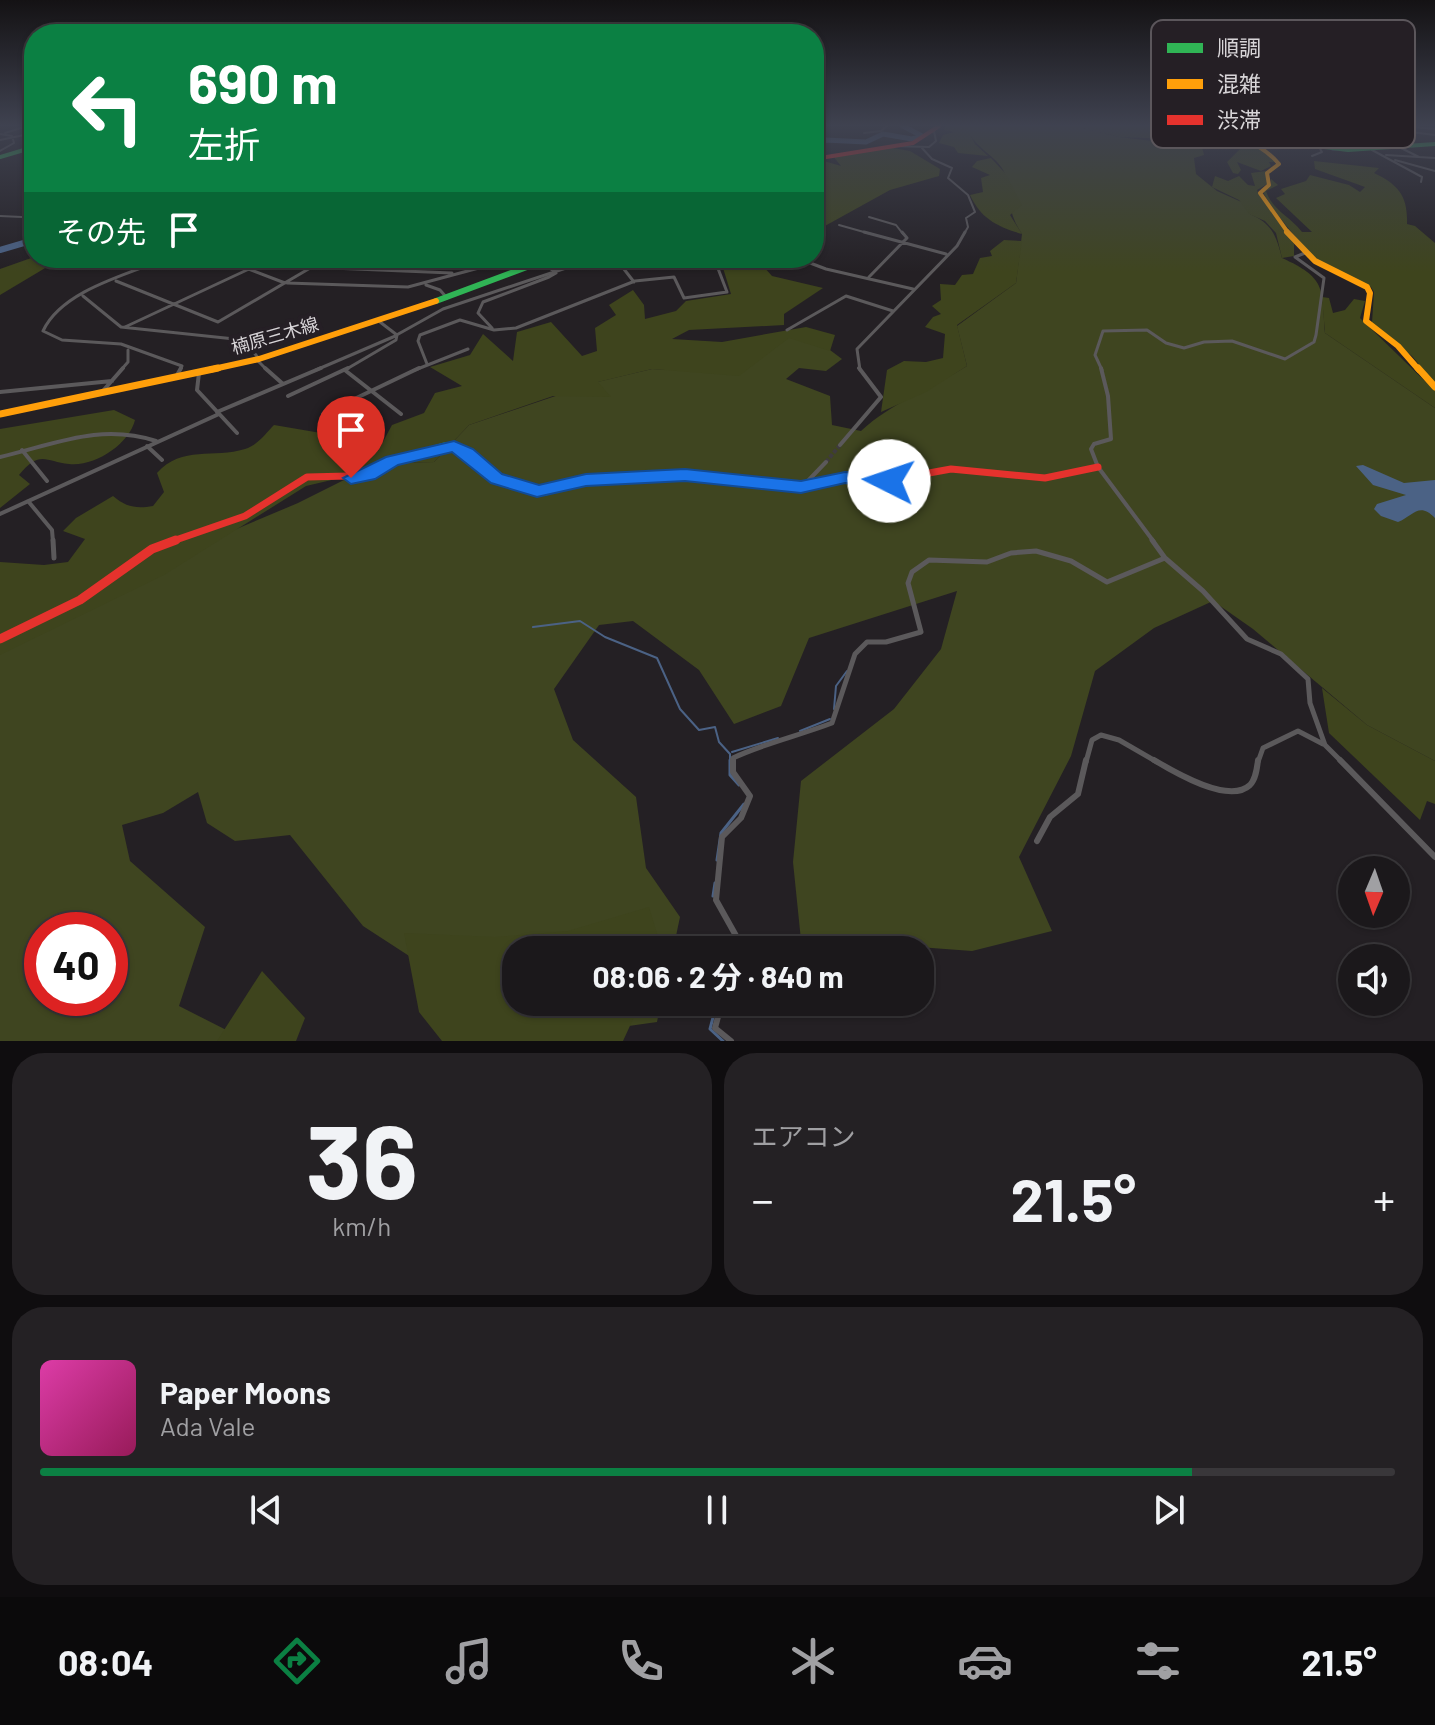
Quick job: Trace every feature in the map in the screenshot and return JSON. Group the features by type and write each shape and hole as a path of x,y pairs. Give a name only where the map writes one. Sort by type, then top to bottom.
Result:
{"main road":[{"path":"1267,175 1269,185 1260,193 1305,253 1322,267 1367,287 1370,293 1366,321 1398,346 1435,387"},
{"name":"楠原三木線","path":"0,414 258,360 447,298 518,268"},
{"path":"0,639 88,595 152,549 245,516 307,477 327,474 344,479 369,475 392,461 444,446 468,452 497,479 518,482 537,491 586,480 685,475 801,487 840,478 885,481 951,469 1045,478 1098,467"}],"street":[{"path":"840,445 881,397 859,373 857,349 957,246 968,227 966,218 973,214 974,207 968,195 948,178 949,175"},
{"path":"1417,175 1423,178 1421,182"},
{"path":"0,216 24,219"},
{"path":"869,217 896,225 907,238 869,277"},
{"path":"839,225 946,254"},
{"path":"1305,253 1295,257 1324,278 1316,335 1314,342 1285,359 1232,341 1174,347 1138,329 1106,330 1099,335 1095,355 1107,378 1105,394 1113,420 1111,439 1094,444 1091,449 1098,467 1165,558 1203,591 1232,627 1247,639 1281,654 1308,679 1311,686 1310,703 1325,745"},
{"path":"824,266 826,269 913,289"},
{"path":"144,268 82,296 49,317 43,326 45,334 62,340 121,344 128,350 182,366 176,377"},
{"path":"116,281 171,306 218,322 310,268"},
{"path":"331,268 455,273"},
{"path":"123,328 249,269 286,283 390,287 424,284 470,268"},
{"path":"549,268 554,271"},
{"path":"0,514 218,413 397,335 419,319 564,268"},
{"path":"623,268 634,282"},
{"path":"427,364 418,341 428,331 460,320 494,330 521,327 634,282 674,277 684,298 727,292 718,268"},
{"path":"494,330 478,313 483,302 549,277 556,273 554,271"},
{"path":"424,284 440,290 447,298"},
{"path":"82,296 123,328 244,340 258,360 283,384"},
{"path":"787,330 846,296 893,311"},
{"path":"379,321 397,335"},
{"path":"288,396 345,370 396,340 397,335"},
{"path":"323,414 427,364 468,349"},
{"path":"102,392 128,362 128,350"},
{"path":"345,370 401,414"},
{"path":"199,373 197,390 237,433"},
{"path":"0,392 112,381"},
{"path":"0,457 108,431 128,432 157,441"},
{"path":"147,446 162,460"},
{"path":"22,450 47,481"},
{"path":"801,487 826,462"},
{"path":"28,501 52,530 54,558"},
{"path":"736,936 716,900 722,837 741,818 750,796 733,772 733,758 767,742 785,741 832,723 855,654 867,642 886,642 921,632 922,625 909,592 912,572 929,560 987,562 1011,553 1036,551 1071,561 1107,582 1119,574 1134,573 1165,558"},
{"path":"1037,841 1056,811 1073,802 1080,791 1089,743 1094,737 1107,736 1119,740 1196,782 1215,789 1241,791 1251,785 1263,748 1298,731 1325,745 1435,857"},
{"path":"718,1016 715,1028 731,1041"}],"green space":[{"path":"824,175 939,175 890,190 824,226"},
{"path":"1005,175 1197,175 1217,191 1246,204 1250,214 1272,231 1282,258 1314,278 1322,294 1325,333 1435,408 1435,761 1367,725 1253,629 1213,601 1154,628 1095,671 1071,756 1019,857 1052,931 972,951 934,948 934,936 801,936 793,862 801,781 894,709 941,649 957,591 809,638 781,706 734,724 699,670 633,621 599,625 554,689 573,740 636,797 646,868 680,917 676,936 502,936 502,1016 658,1016 657,1022 537,1039 363,926 290,835 235,841 207,823 198,792 163,813 122,825 130,861 205,927 179,1006 248,1041 0,1041 0,635 52,607 298,503 378,463 434,462 469,425 597,382 652,369 737,373 787,335 814,338 842,359 826,371 799,368 786,379 830,396 832,425 861,431 898,404 967,366 957,326 1016,283 1022,234 1011,209"},
{"path":"1006,175 1022,205 1010,215 1022,234 991,221 979,210 970,195 983,192 981,178"},
{"path":"1251,175 1266,175 1267,184 1257,190 1258,193 1294,244 1294,256 1282,258 1276,233 1265,221 1249,214 1239,200 1212,187 1215,176 1228,181 1239,176 1248,185 1255,186"},
{"path":"1310,175 1349,185 1360,192 1365,187 1330,175 1377,175 1390,182 1404,200 1407,224 1415,226 1435,243 1435,384 1412,356 1372,323 1374,292 1371,287 1325,267 1291,231 1263,191 1271,185 1271,179 1278,185 1266,191 1273,204 1302,232 1312,232 1276,198 1285,194 1281,189 1306,181"},
{"path":"1004,240 1022,241 1016,283 957,325 967,366 926,392 881,412 887,370 904,361 926,362 943,358 945,334 925,327 933,317 941,314 932,306 941,300 940,284 955,285 962,275 973,274 980,258 992,256 990,251"},
{"path":"24,261 24,268 45,268 0,295 0,269"},
{"path":"723,268 765,268 772,276 823,288 784,314 784,325 689,330 672,339 722,342 806,327 835,335 830,351 789,338 739,376 652,369 598,382 611,397 553,396 469,425 434,462 378,463 353,475 306,486 164,575 0,655 0,562 44,565 68,562 85,539 63,531 76,518 113,496 132,506 153,506 164,492 157,473 177,459 245,449 258,442 274,425 356,439 378,451 392,425 424,413 435,393 462,386 430,367 470,355 483,334 513,361 517,332 551,322 582,356 597,351 595,328 616,315 609,305 633,290 644,305 645,319 676,311 686,301 731,294"},
{"path":"1322,297 1329,298 1333,313 1345,310 1354,299 1365,301 1360,318 1435,391 1435,408 1325,333"},
{"path":"114,410 135,420 126,437 110,452 79,464 43,459 32,462 19,475 30,484 0,508 0,429"},
{"path":"1322,688 1367,725 1435,761 1435,804 1427,801 1420,820 1329,733"},
{"path":"649,907 658,936 507,936 568,931"},
{"path":"404,933 502,936 502,1016 635,1016 623,1041 442,1041 419,1012"},
{"path":"262,971 305,1018 296,1041 217,1041"}],"water":[{"path":"1363,465 1404,483 1435,480 1435,518 1420,510 1398,522 1381,516 1374,509 1377,504 1406,495 1373,485 1356,466"}],"waterway":[{"path":"0,250 24,243"},
{"path":"533,627 580,621 605,637 657,658 680,709 699,730 715,727 719,742 730,754 730,775 739,785"},
{"path":"834,709 836,686 847,671"},
{"path":"800,731 830,719"},
{"path":"732,752 778,738"},
{"path":"717,860 721,833 744,804"},
{"path":"713,896 715,883"},
{"path":"713,1016 710,1029 723,1041"}],"tunnel":[{"path":"826,462 840,445"}],"traffic: fast":[{"path":"436,301 524,268"},
{"path":"348,476 369,475 392,461 444,446 468,452 497,479 546,492 586,480 619,478 711,475 801,487 845,478 869,480"}],"traffic: slow":[{"path":"1267,175 1269,185 1260,193 1296,244 1315,261 1367,287 1370,293 1366,321 1398,346 1435,387"},
{"path":"0,414 259,359 436,301"}],"traffic: jam":[{"path":"869,480 885,481 951,469 1045,478 1098,467"},
{"path":"0,639 80,600 152,549 245,516 307,477 348,476"}],"route":[{"path":"351,478 369,475 392,461 454,446 468,452 497,479 518,482 546,492 586,480 685,475 711,475 789,487 810,487 840,478 889,481"}]}
